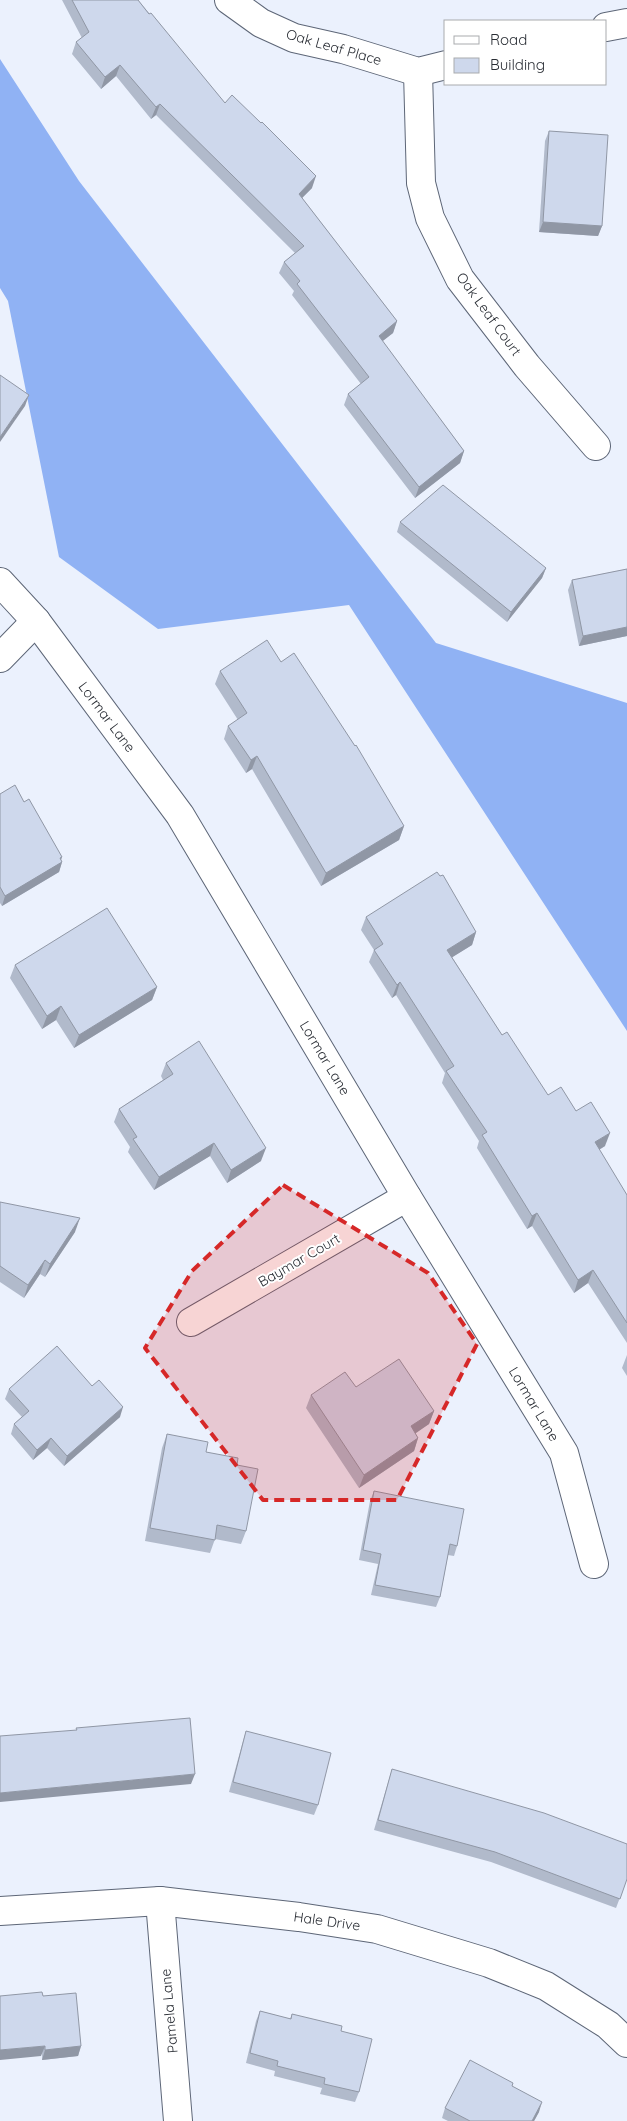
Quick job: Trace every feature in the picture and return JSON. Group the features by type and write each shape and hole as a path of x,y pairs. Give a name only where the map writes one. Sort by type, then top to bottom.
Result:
{"street":[{"name":"Oak Leaf Place","path":"229,0 261,23 294,38 343,49 418,72"},
{"path":"607,27 627,23"},
{"path":"418,72 444,66"},
{"name":"Oak Leaf Court","path":"418,72 421,182 430,218 460,279 527,366 596,446"},
{"name":"Lormar Lane","path":"0,582 36,622 180,815 408,1197 564,1453 594,1564"},
{"path":"0,658 36,622"},
{"name":"Baymar Court","path":"191,1322 408,1197"},
{"name":"Hale Drive","path":"0,1911 160,1901 299,1917 377,1929 489,1963 546,1986 608,2025 627,2043"},
{"name":"Pamela Lane","path":"160,1901 178,2121"}],"highlighted area":[{"path":"283,1185 428,1273 477,1344 397,1500 263,1500 145,1348 192,1271"}],"shaded area":[{"path":"0,59 79,181 436,643 627,703 627,1031 349,605 158,629 59,557 8,301 0,288"}],"building":[{"path":"72,0 138,0 149,14 151,13 225,103 232,95 316,176 299,194 397,321 379,336 464,451 419,487 348,394 369,377 297,284 300,281 284,262 304,246 160,104 156,107 120,65 105,77 76,42 89,32"},
{"path":"549,131 608,135 602,226 543,222"},
{"path":"0,375 29,395 0,437"},
{"path":"443,485 546,568 511,612 400,522"},
{"path":"627,569 627,627 583,636 572,580"},
{"path":"267,640 281,662 294,653 356,745 404,826 326,873 257,756 251,760 228,726 247,713 220,671"},
{"path":"15,785 24,802 29,799 62,857 60,858 62,862 5,896 0,887 0,794"},
{"path":"437,872 440,876 443,875 476,932 447,950 502,1035 507,1032 548,1095 561,1087 576,1111 591,1102 610,1133 595,1142 627,1195 627,1323 593,1270 578,1280 537,1213 532,1216 482,1135 487,1132 446,1071 454,1066 400,982 397,985 374,950 383,944 366,917"},
{"path":"107,908 157,987 79,1035 61,1006 47,1016 15,965"},
{"path":"199,1041 266,1148 231,1170 214,1143 159,1177 133,1139 137,1137 119,1109 173,1074 166,1063"},
{"path":"0,1202 80,1218 50,1264 45,1260 28,1285 0,1266"},
{"path":"57,1346 92,1386 99,1380 123,1407 67,1456 51,1438 37,1450 14,1424 29,1411 9,1389"},
{"path":"399,1359 434,1411 411,1426 418,1438 364,1475 311,1395 345,1372 356,1387"},
{"path":"167,1434 208,1442 206,1452 238,1458 237,1465 258,1469 246,1531 217,1525 215,1540 150,1528"},
{"path":"374,1491 464,1509 457,1546 450,1544 440,1597 375,1585 381,1554 363,1550"},
{"path":"190,1718 195,1774 0,1793 0,1736"},
{"path":"246,1731 331,1753 318,1805 233,1782"},
{"path":"392,1769 544,1813 627,1844 627,1879 620,1899 495,1852 378,1820"},
{"path":"42,1992 43,1996 76,1993 81,2046 45,2050 45,2046 0,2050 0,1996"},
{"path":"260,2011 291,2019 292,2014 342,2026 341,2031 372,2039 359,2092 324,2084 325,2078 277,2066 278,2061 250,2053"},
{"path":"470,2060 513,2083 512,2086 542,2102 532,2121 470,2121 445,2108"}]}
